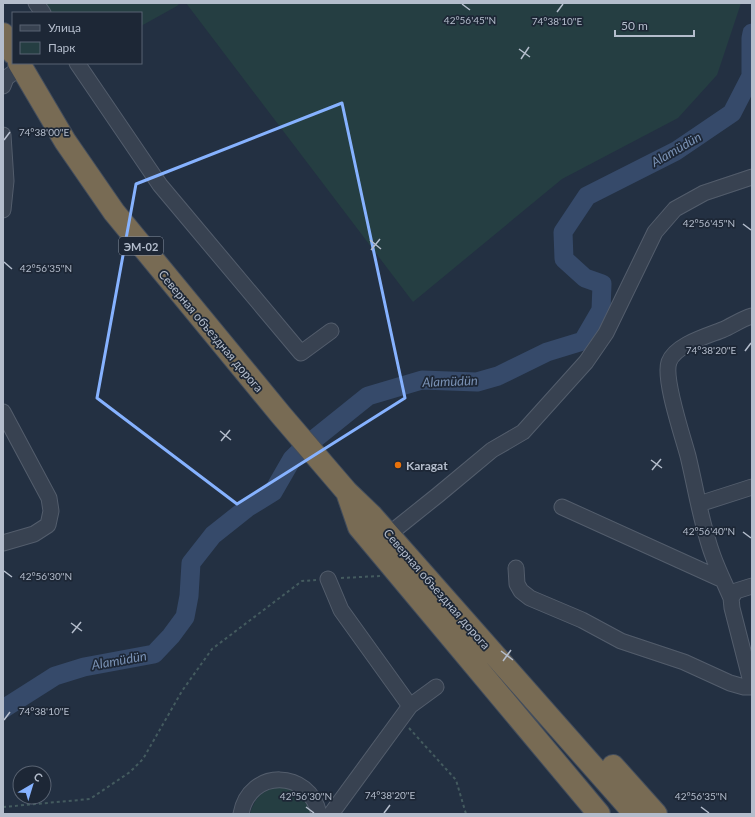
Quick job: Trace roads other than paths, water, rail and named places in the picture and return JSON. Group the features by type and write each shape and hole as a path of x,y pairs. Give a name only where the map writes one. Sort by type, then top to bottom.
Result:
{"highway":[{"name":"Северная объездная дорога","path":"3,34 12,50"},
{"name":"Северная объездная дорога","path":"20,64 65,141 114,212 281,415 343,487 377,522 635,814"},
{"name":"Северная объездная дорога","path":"343,487 364,521 620,814"},
{"path":"343,487 398,527 656,814"},
{"path":"343,487 359,527 599,814"}],"street":[{"path":"36,3 42,12"},
{"path":"3,86 6,78 16,64"},
{"path":"78,64 160,185 301,353 330,331"},
{"path":"3,136 6,181 3,210"},
{"path":"398,527 492,450 523,432 586,362 606,333 655,232 675,209 704,193 752,178"},
{"path":"516,568 517,584 521,591 530,598 582,620 621,641 684,662 730,683 744,687 752,687 732,608 731,598 713,556 671,394 668,377 669,362 677,351 696,340 752,316"},
{"path":"3,412 49,498 51,511 48,525 34,534 3,543"},
{"path":"699,504 752,487"},
{"path":"562,507 723,580"},
{"path":"328,579 340,610 410,706"},
{"path":"731,598 736,591 752,586"},
{"path":"330,814 410,706 436,687"},
{"path":"241,814 246,798 256,788 265,782 279,779 287,780 304,787 314,798 319,814"}],"waterway":[{"name":"Alamüdün","path":"3,709 55,676 84,667 154,654 171,636 185,617 189,596 191,563 213,535 247,508 273,492 292,459 302,449 368,396 422,380 477,382 498,376 547,352 583,341 601,310 602,284 585,278 564,259 563,232 587,196 676,151 732,113 751,76 752,33"}],"place":[{"name":"Karagat","path":"398,465"}]}
